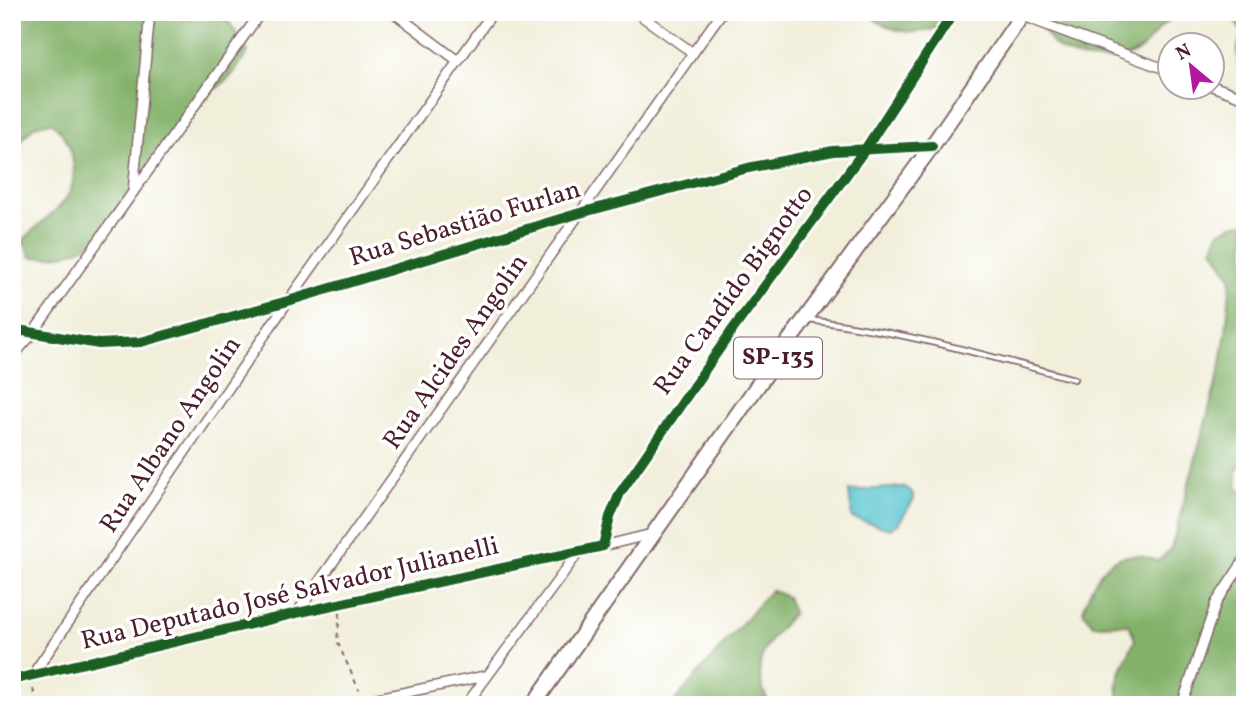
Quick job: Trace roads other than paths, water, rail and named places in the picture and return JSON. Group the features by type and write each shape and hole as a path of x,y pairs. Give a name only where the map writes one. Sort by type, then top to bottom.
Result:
{"main road":[{"name":"SP-135","path":"533,705 805,320 932,146 1020,14"}],"street":[{"path":"132,193 150,12"},
{"path":"12,357 33,333 261,12"},
{"path":"393,12 458,61"},
{"name":"Rua Albano Angolin","path":"31,677 288,301 493,12"},
{"path":"636,12 693,53"},
{"name":"Rua Alcides Angolin","path":"297,613 722,12"},
{"name":"Rua Candido Bignotto","path":"603,546 610,517 620,493 731,332 866,148 954,12"},
{"path":"1020,14 1156,66"},
{"path":"1226,91 1245,98"},
{"name":"Rua Sebastião Furlan","path":"12,329 123,345 288,301 580,213 774,162 866,148 932,146"},
{"path":"466,705 578,553 654,533"},
{"name":"Rua Deputado José Salvador Julianelli","path":"12,680 297,613 578,553"},
{"path":"1182,705 1216,603 1245,559"},
{"path":"344,705 485,676"}],"lane":[{"path":"805,320 910,336 1074,379"}],"water":[{"path":"905,487 912,492 914,499 898,524 890,529 852,518 849,491"}]}
